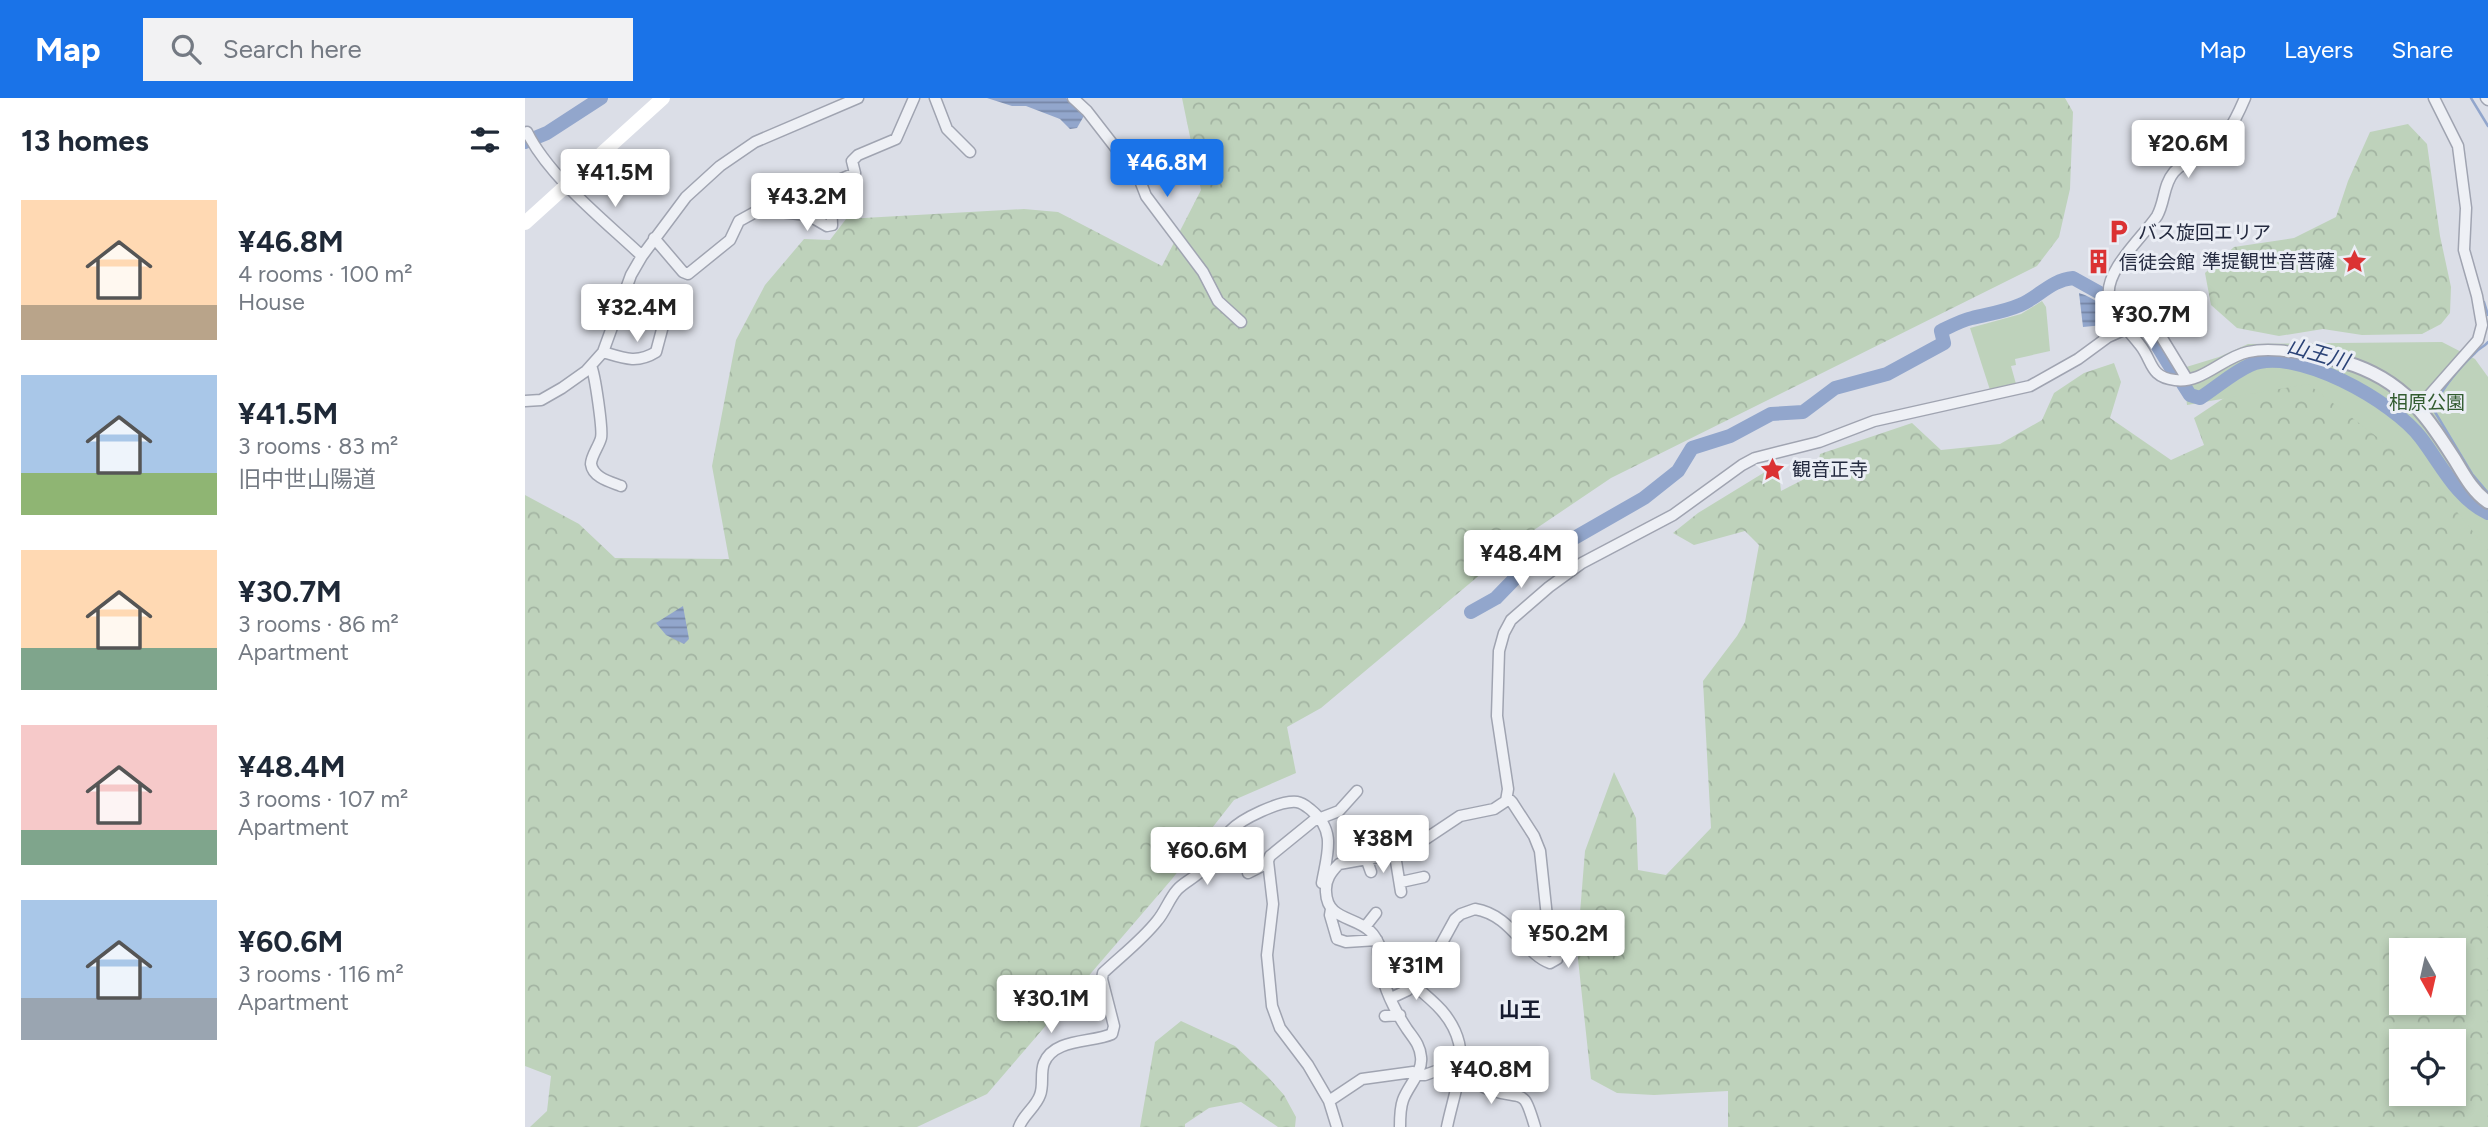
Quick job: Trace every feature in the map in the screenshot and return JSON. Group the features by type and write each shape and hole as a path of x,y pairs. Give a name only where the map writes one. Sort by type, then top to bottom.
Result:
{"main road":[{"path":"525,223 663,98"}],"street":[{"path":"525,401 541,400 553,394 591,366 603,352 631,275 654,238 686,197 738,152 755,142 858,98"},
{"path":"654,238 683,272 688,274 730,240 739,221 759,211 808,215 827,226 832,225 831,201 839,180 855,173 852,161 858,155 896,139 914,98"},
{"path":"935,98 949,131 970,152"},
{"path":"1073,98 1087,111 1139,178 1146,196 1203,272 1218,301 1241,323"},
{"path":"2245,98 2226,136 2174,172 2167,184 2159,212 2122,260 2112,279 2109,299 2126,329 2140,345 2154,372 2177,381 2203,374 2247,352 2275,351 2333,359 2357,365 2382,376 2400,388 2418,408 2474,491 2488,502"},
{"path":"2418,408 2478,340 2482,326 2464,250 2466,208 2458,146 2434,98"},
{"path":"527,133 534,147 567,184 642,256"},
{"path":"2117,314 2135,311 2151,320 2187,379"},
{"path":"603,352 629,360 647,358 656,352 664,322"},
{"path":"1378,943 1346,942 1337,939 1325,888 1332,871 1339,864 1406,852 1460,816 1495,809 1503,804 1509,789 1497,716 1499,651 1511,620 1549,587 1582,563 1673,515 1755,458 1819,442 1874,421 2030,386 2078,359 2108,337 2126,329"},
{"path":"591,366 603,427 600,442 591,461 592,466 604,480 621,486"},
{"path":"1336,1127 1329,1101 1308,1065 1280,1028 1272,1006 1266,955 1273,904 1268,863 1270,856 1320,818 1339,811 1357,790"},
{"path":"1391,998 1408,989 1438,950 1455,919 1475,909 1499,918 1518,934 1541,960 1550,963 1557,959 1547,917 1540,851 1534,836 1507,798"},
{"path":"1019,1127 1040,1096 1044,1063 1049,1055 1072,1043 1112,1034 1114,1026 1102,979 1103,973 1159,920 1165,906 1179,887 1207,866 1232,828 1255,814 1287,802 1304,804 1320,818 1328,832 1320,895 1323,901 1339,916 1365,927 1389,962 1434,1000 1459,1043 1459,1065 1447,1127"},
{"path":"1395,855 1401,887 1424,877"},
{"path":"1366,858 1371,872"},
{"path":"1248,873 1268,863"},
{"path":"1365,927 1376,913"},
{"path":"1378,943 1381,979 1419,1045 1422,1062 1401,1104 1400,1127"},
{"path":"1385,1016 1400,1015"},
{"path":"1329,1101 1362,1079 1413,1072 1425,1075 1459,1065"},
{"path":"1459,1065 1488,1090 1517,1094 1528,1103 1535,1127"}],"green space":[{"path":"1182,98 2065,98 2073,112 2070,189 2059,237 2037,266 1611,478 1531,532 1321,708 1287,727 1296,773 1234,800 1172,879 987,1094 917,1127 530,1127 547,1111 551,1076 525,1066 525,495 579,524 615,558 729,559 712,466 736,340 765,285 804,239 830,240 846,219 1024,209 1058,212 1162,266 1201,190"},
{"path":"2408,124 2427,144 2440,236 2451,287 2450,313 2441,324 2422,334 2362,335 2323,329 2279,336 2237,328 2211,305 2205,273 2234,247 2294,238 2336,217 2348,181 2370,132"},
{"path":"2042,301 2046,307 2050,351 2015,359 2016,365 2011,366 2016,384 1990,390 1970,328 2021,314"},
{"name":"相原公園","path":"2442,342 2475,359 2488,377 2488,550 2428,476 2308,384 2187,405 2183,368 2219,357 2248,344"},
{"path":"2114,363 2121,382 2110,418 2171,460 2204,445 2194,418 2239,388 2280,376 2337,390 2403,435 2488,541 2488,1127 1728,1127 1728,1091 1654,1095 1617,1093 1591,1079 1577,950 1585,851 1614,772 1636,818 1638,870 1666,875 1711,828 1703,681 1745,622 1759,545 1745,531 1694,545 1673,533 1698,513 1778,464 1781,491 1816,473 1820,454 1912,423 1941,450 2000,444 2042,420 2054,393 2084,373"},
{"path":"1181,1021 1235,1046 1284,1095 1296,1117 1295,1127 1278,1127 1241,1102 1209,1108 1185,1124 1185,1127 1140,1127 1155,1042"}],"water":[{"path":"987,98 1066,98 1085,114 1077,128 1070,129 1060,119 1026,106 1012,106"},
{"path":"2079,293 2100,304 2114,324 2083,327"},
{"path":"683,606 689,639 684,644 666,635 656,623"}],"waterway":[{"path":"525,142 547,133 601,98"},
{"path":"2471,98 2488,126"},
{"path":"1471,612 1496,598 1529,564 1644,498 1678,471 1692,448 1730,436 1771,414 1803,412 1835,388 1887,374 1944,343 1941,331 1964,320 2020,305 2065,279 2073,278 2100,293"},
{"path":"2484,302 2488,315"},
{"name":"山王川","path":"2125,316 2143,322 2173,371"},
{"path":"2488,342 2450,381 2439,398 2435,412 2472,474 2488,493"},
{"name":"山王川","path":"2183,384 2190,395 2200,398 2243,368 2269,361 2292,363 2342,380 2367,394 2408,424 2458,490 2488,513"}],"place":[{"name":"バス旋回エリア","path":"2118,232"},
{"name":"準提観世音菩薩","path":"2355,261"},
{"name":"信徒会館","path":"2099,262"},
{"name":"観音正寺","path":"1772,469"}],"district":[{"name":"山王","path":"1520,1010"}]}
